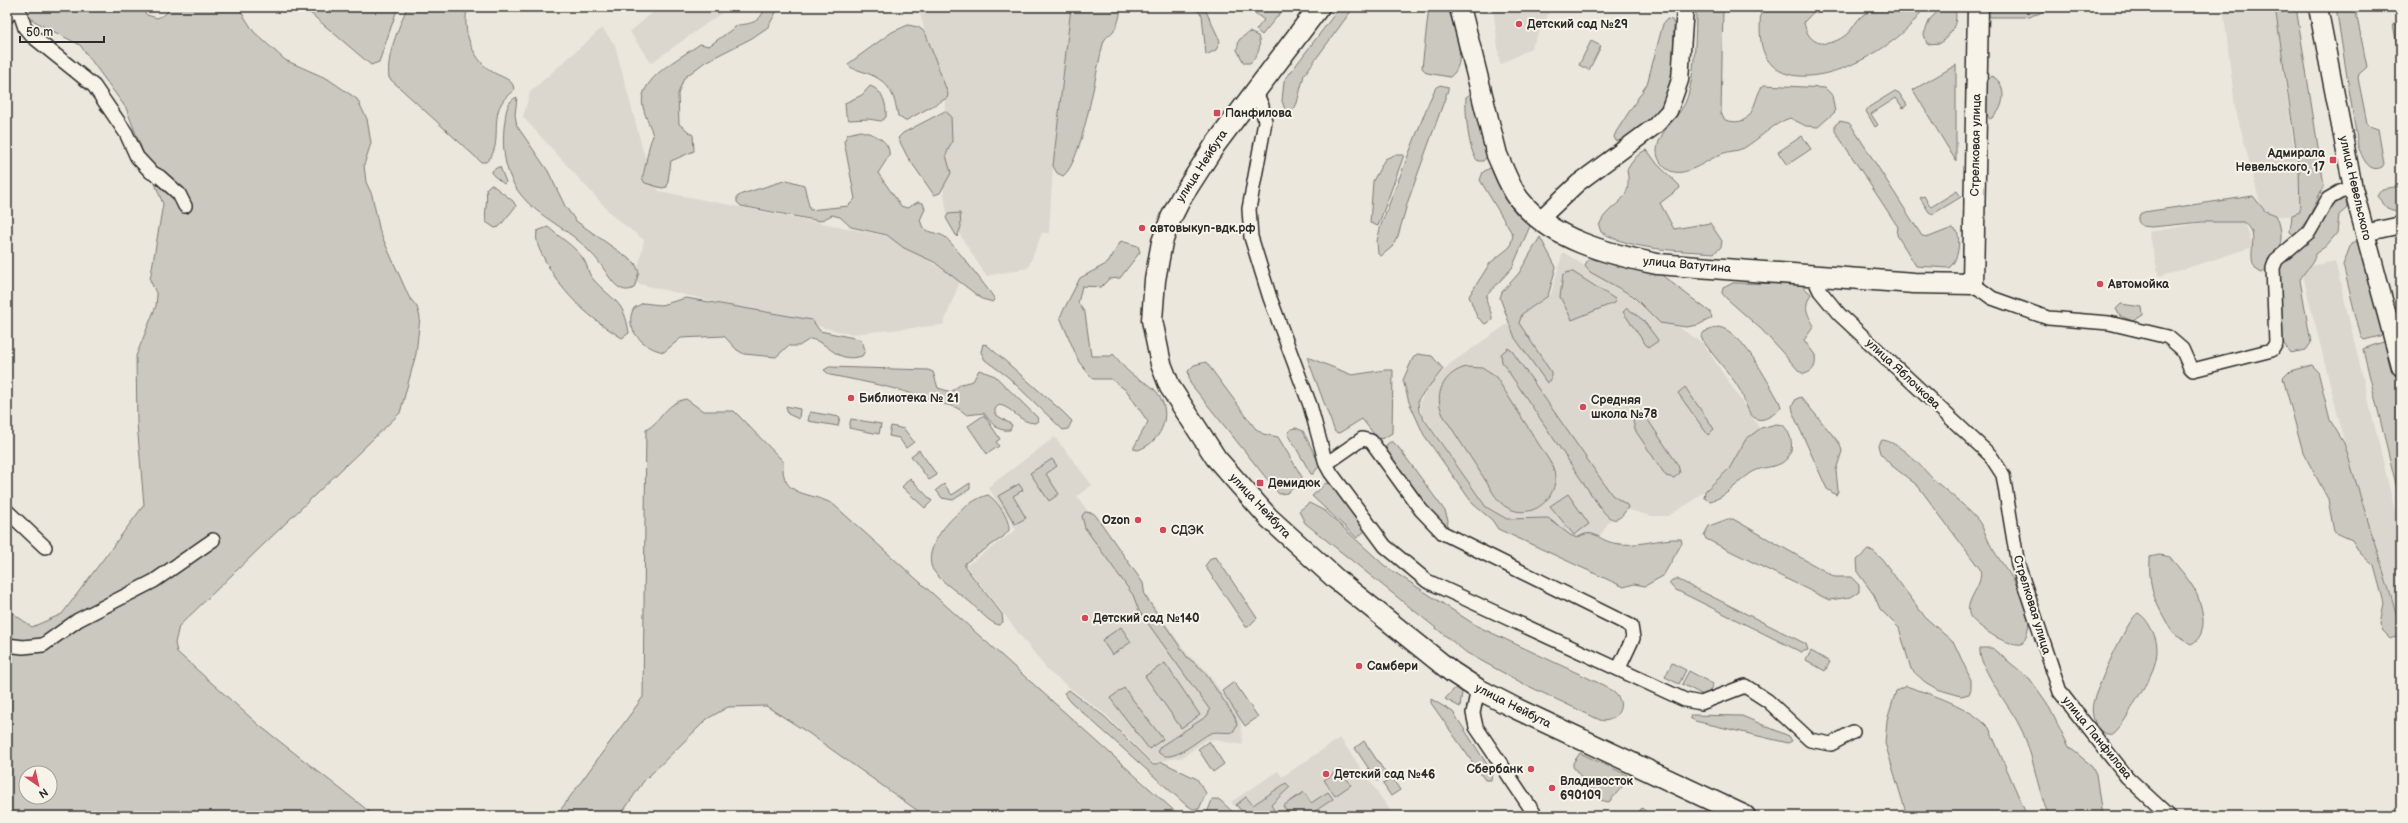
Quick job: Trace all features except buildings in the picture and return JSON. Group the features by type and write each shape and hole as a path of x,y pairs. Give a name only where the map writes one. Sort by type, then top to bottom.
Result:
{"main road":[{"name":"улица Нейбута","path":"1319,7 1215,145 1181,198 1162,242 1155,280 1152,320 1161,364 1170,388 1216,458 1269,518 1310,557 1446,668 1478,689 1745,816"},
{"path":"1460,7 1497,155 1507,178 1519,198 1540,219"},
{"name":"Стрелковая улица","path":"1973,284 1978,7"},
{"name":"улица Невельского","path":"2318,7 2353,188 2401,366"},
{"name":"улица Ватутина","path":"1540,219 1575,240 1620,256 1657,264 1812,274 1914,283 1973,284"}],"street":[{"path":"7,17 13,7"},
{"path":"18,7 25,28 32,36 94,86 123,128 137,157 147,168 179,194 185,206"},
{"path":"1540,219 1578,183 1655,126 1669,111 1680,80 1685,7"},
{"path":"1255,90 1262,106 1266,122 1249,209 1251,237 1270,298 1312,409 1326,464 1385,546 1427,581 1695,703 1745,686 1758,693 1779,710 1810,740 1820,744 1831,744 1854,732"},
{"path":"1973,284 1992,298 2048,318 2109,323 2168,337 2182,349 2193,370 2252,357 2272,350 2276,343 2273,268 2276,260 2309,232 2328,199 2340,192 2353,188"},
{"path":"2364,233 2401,225"},
{"name":"улица Яблочкова","path":"1812,274 1820,291 1839,314 1990,455 2001,470"},
{"path":"1326,464 1362,439 1371,441 1421,510 1443,533 1631,626 1633,638 1619,668"},
{"name":"Стрелковая улица","path":"2001,470 2018,565 2060,692"},
{"path":"7,511 45,547"},
{"path":"7,645 23,647 42,645 78,620 154,581 213,540"},
{"path":"1478,689 1473,713 1476,727 1536,816"},
{"name":"улица Панфилова","path":"2060,692 2127,777 2169,816"}],"shaded area":[{"path":"1911,6 1923,8 1913,23 1877,52 1854,64 1831,72 1808,76 1788,74 1772,65 1767,59 1760,38 1761,7 1818,7 1804,22 1806,31 1810,37 1821,43 1834,42 1840,39 1851,30 1863,15 1875,10"},
{"path":"12,7 139,7 147,15 157,18 164,15 172,7 238,7 254,32 285,60 328,79 357,99 367,119 371,143 364,165 366,182 372,195 380,232 409,297 417,307 420,317 416,354 400,413 179,626 175,643 177,652 260,726 375,816 7,816 7,609 32,627 62,614 144,505 137,423 136,356 156,306 157,295 150,280 163,204 126,108 80,45 41,25"},
{"path":"303,7 398,7 379,62 371,65"},
{"path":"407,7 468,7 466,16 467,33 478,59 491,71 506,78 512,83 514,90 504,100 498,111 496,142 491,156 486,162 481,162 389,78 389,60 391,51"},
{"path":"659,7 730,7 651,63 630,32"},
{"path":"765,7 779,7 768,27 752,38 705,62 684,78 678,94 679,124 693,135 694,151 671,161 667,187 662,188 645,183 642,178 649,146 653,136 643,107 643,97 646,87 662,70 700,44 709,46 738,25 751,23 758,19"},
{"path":"918,7 1071,7 1053,166 1049,233 1042,233 1028,268 986,276 947,214 943,187 945,100"},
{"path":"1071,7 1121,7 1117,25 1105,39 1103,44 1088,115 1076,154 1070,168 1063,176 1057,173 1053,166"},
{"path":"1193,7 1204,7 1220,41 1216,50 1206,55 1202,15"},
{"path":"1257,7 1285,7 1262,35 1256,30 1264,20 1255,13"},
{"path":"1340,7 1354,7 1304,75 1294,109 1286,112 1282,101 1284,81"},
{"path":"1429,7 1448,7 1456,34 1459,54 1459,63 1456,71 1450,77 1427,73 1422,68"},
{"name":"Детский сад №29","path":"1493,7 1552,7 1531,48 1500,65"},
{"path":"1497,7 1546,7 1497,10"},
{"path":"1696,7 1723,7 1721,113 1725,120 1736,122 1749,116 1760,90 1764,85 1825,88 1832,95 1835,112 1818,127 1806,126 1790,118 1784,120 1742,149 1724,153 1688,171 1674,172 1667,169 1660,161 1657,154 1658,144 1665,131 1683,107 1689,91 1694,55"},
{"path":"1942,7 1954,7 1956,18 1954,27 1941,43 1927,44 1924,34 1930,19"},
{"path":"1985,7 2050,7 2038,14 2025,17 1991,17 1986,15"},
{"path":"2223,7 2275,7 2295,156 2304,190 2302,215 2279,216 2264,211 2260,203 2235,107"},
{"path":"2275,7 2296,7 2324,185 2308,219 2295,236 2290,232 2292,215 2300,212 2299,169"},
{"path":"2336,7 2355,7 2367,67 2359,74 2358,78 2367,123 2369,126 2378,129 2384,164 2382,167 2377,169 2366,163 2358,146"},
{"path":"1667,19 1672,20 1674,24 1673,59 1670,83 1662,105 1643,125 1621,141 1616,141 1614,137 1616,132 1647,84 1663,24"},
{"path":"2393,24 2398,24 2401,57 2399,57"},
{"path":"908,25 918,27 925,32 948,94 947,98 905,121 898,116 891,91 882,81 868,73 852,68 848,64 892,32"},
{"path":"602,28 615,45 643,151 659,191 892,237 960,281 943,325 851,334 635,283 644,240 614,217 523,117 530,92"},
{"path":"1249,32 1258,36 1260,44 1257,54 1253,60 1250,63 1244,63 1237,50 1239,40"},
{"path":"1591,41 1601,46 1589,70 1579,65"},
{"path":"1956,65 1956,161 1913,90"},
{"path":"1991,76 1997,79 2001,84 2003,97 1999,110 1990,119 1986,111 1985,91 1988,79"},
{"path":"1440,85 1448,87 1448,90 1408,201 1398,236 1392,247 1381,256 1378,254 1377,241 1381,225 1429,102 1435,89"},
{"path":"870,86 881,94 885,103 886,117 881,121 868,119 849,120 846,115 845,103 862,95"},
{"path":"1895,91 1899,93 1907,105 1903,108 1896,98 1871,114 1878,125 1875,127 1866,111 1869,107"},
{"path":"1472,93 1490,154 1483,161 1478,161 1475,156 1468,130 1466,97"},
{"path":"517,97 515,115 517,126 548,171 565,206 576,221 635,263 639,272 634,288 628,290 618,287 610,279 597,259 581,243 528,203 515,187 507,169 503,140 507,110 511,101"},
{"path":"945,111 951,116 952,141 946,155 951,173 940,193 934,195 907,156 898,138 903,133"},
{"path":"1840,121 1849,123 1853,128 1922,236 1929,237 1952,228 1957,231 1959,246 1957,256 1949,268 1916,266 1897,235 1898,227 1835,131 1835,125"},
{"path":"860,131 880,138 887,146 889,156 878,173 901,206 907,208 918,202 923,203 925,209 920,220 923,228 942,235 949,240 995,300 993,302 982,299 934,262 904,248 887,235 851,227 840,217 832,215 820,221 741,206 737,202 737,197 742,194 787,180 804,185 810,210 848,206 855,199 844,141 848,134"},
{"path":"1802,136 1811,149 1787,165 1778,152"},
{"path":"1647,150 1658,165 1679,185 1680,188 1660,203 1674,229 1710,223 1722,241 1721,247 1714,253 1642,246 1628,243 1601,232 1599,226 1603,218 1624,197 1627,190 1627,170 1638,155"},
{"path":"1394,155 1404,155 1378,226 1370,223 1373,181 1385,159"},
{"path":"1495,165 1529,220 1530,226 1512,268 1487,295 1486,298 1492,320 1485,324 1477,317 1469,296 1490,263 1510,247 1513,235 1480,180 1483,172"},
{"path":"500,167 506,182 504,184 493,175 492,171"},
{"path":"491,184 513,201 516,206 499,227 495,228 486,222 486,189"},
{"path":"2401,186 2401,213 2387,208 2377,196 2382,189"},
{"path":"1957,191 1961,197 1933,214 1929,212 1920,198 1924,196 1931,207"},
{"path":"2253,196 2265,211 2276,215 2281,231 2280,247 2274,262 2262,273 2258,271 2254,265 2252,259 2252,233 2244,222 2202,222 2152,227 2142,226 2138,221 2140,214 2144,212"},
{"path":"2344,198 2346,200 2347,208 2339,215 2337,233 2326,246 2315,254 2315,258 2300,280 2311,343 2306,350 2290,353 2283,342 2280,269 2282,264 2313,236 2331,205"},
{"path":"960,213 961,227 957,237 946,218 948,214"},
{"path":"2243,216 2253,247 2159,277 2149,232"},
{"path":"548,227 576,250 585,262 591,277 621,307 627,322 629,333 622,338 599,322 579,305 553,274 537,243 537,231"},
{"path":"1540,237 1556,267 1548,296 1522,314 1519,323 1551,372 1551,380 1547,383 1515,338 1500,298 1502,292 1519,273"},
{"path":"1121,241 1138,246 1140,252 1120,278 1109,279 1101,287 1082,286 1078,303 1085,313 1091,356 1111,356 1113,354 1136,378 1152,387 1160,397 1164,406 1165,415 1160,433 1147,446 1138,450 1134,449 1134,447 1148,422 1127,391 1111,379 1093,379 1079,362 1060,317 1080,278 1108,263"},
{"path":"2356,242 2360,243 2384,332 2380,336 2364,340 2361,337 2343,265 2351,244"},
{"name":"Средняя школа №78","path":"1563,252 1703,343 1766,438 1691,502 1668,516 1651,516 1618,507 1589,554 1519,525 1485,506 1421,413 1420,402 1429,385 1451,363 1551,294"},
{"path":"1593,257 1659,273 1710,312 1712,318 1698,325 1686,327 1660,323 1633,296 1590,272 1585,266 1587,261"},
{"path":"2335,261 2401,536 2401,624 2357,492 2301,268"},
{"path":"1573,272 1615,299 1616,302 1572,320 1560,297 1563,274"},
{"path":"1733,283 1800,284 1811,294 1807,303 1807,310 1814,326 1804,340 1815,355 1815,365 1813,369 1804,374 1799,371 1762,330 1725,297 1722,293 1723,288"},
{"path":"686,298 812,320 820,331 859,339 863,343 865,351 862,356 853,358 845,357 833,352 823,344 810,339 799,346 788,346 776,357 744,354 737,350 724,336 681,338 664,352 650,347 637,337 631,323 631,316 634,308 643,303 661,305"},
{"path":"2121,304 2142,307 2143,315 2133,321 2120,316 2116,309"},
{"path":"1627,308 1643,320 1658,340 1657,342 1649,347 1646,345 1623,312"},
{"path":"1718,327 1727,330 1745,346 1779,401 1781,407 1777,412 1760,420 1751,414 1736,383 1710,351 1701,337 1704,332"},
{"path":"2383,342 2389,346 2401,391 2401,505 2363,349"},
{"path":"983,344 987,345 1072,421 1068,429 1063,430 1008,377 985,360 981,352"},
{"path":"1508,348 1512,351 1612,495 1627,505 1628,507 1624,513 1617,519 1610,518 1599,506 1502,362 1501,354"},
{"path":"1417,354 1432,356 1443,369 1418,400 1419,412 1486,507 1507,519 1548,518 1570,535 1577,538 1583,535 1591,534 1613,543 1622,544 1639,544 1681,539 1682,543 1663,576 1645,586 1634,584 1624,587 1498,529 1492,520 1473,504 1424,435 1409,402 1403,380 1413,358"},
{"path":"1307,357 1352,375 1393,370 1392,433 1384,438 1378,439 1362,419 1339,433 1335,432"},
{"path":"1206,362 1255,428 1263,434 1278,437 1302,477 1301,482 1287,493 1279,494 1190,383 1188,371 1194,365"},
{"path":"2312,365 2318,371 2330,420 2344,443 2401,629 2400,635 2391,639 2383,631 2380,624 2384,603 2374,566 2360,553 2352,540 2334,532 2328,499 2303,452 2283,378 2290,371"},
{"path":"829,367 928,370 933,372 938,388 951,392 961,384 973,381 979,370 995,376 1037,417 1038,421 1035,423 1029,422 1020,418 1004,406 999,405 995,409 995,414 1012,425 1010,430 997,428 984,413 967,415 955,407 911,393 830,375 824,370"},
{"path":"1466,367 1482,368 1496,377 1552,465 1555,477 1554,488 1542,505 1532,510 1522,512 1511,510 1501,503 1443,415 1439,399 1442,385 1452,374"},
{"path":"1685,387 1714,429 1708,435 1678,393"},
{"path":"1801,397 1840,444 1842,451 1836,470 1838,491 1836,495 1827,489 1794,416 1792,406 1796,399"},
{"path":"686,399 703,411 734,411 783,461 783,473 786,482 792,488 799,492 825,500 834,505 1180,816 925,816 807,732 766,706 728,707 707,719 643,782 620,816 556,816 643,697 646,430 656,422 668,408 679,401"},
{"path":"786,406 800,409 799,419 788,414"},
{"path":"810,412 840,417 838,426 808,421"},
{"path":"984,415 1000,439 996,442 999,446 987,454 968,426"},
{"path":"1642,416 1648,420 1678,465 1680,473 1674,478 1666,476 1635,430 1633,421 1637,417"},
{"path":"851,419 881,424 879,434 849,428"},
{"path":"1776,424 1783,425 1790,437 1790,455 1781,463 1754,471 1721,497 1710,501 1704,498 1705,491 1729,469 1746,439 1761,428"},
{"path":"891,426 904,429 914,442 906,448 899,438 889,436"},
{"path":"1296,428 1303,431 1320,465 1313,474 1311,474 1288,434 1291,429"},
{"name":"Детский сад №140","path":"1055,437 1092,485 1077,496 1188,655 1204,668 1240,718 1243,745 1207,739 1183,757 1152,763 1106,715 1049,672 966,566 1016,530 988,487"},
{"path":"1882,440 1888,441 1902,449 1932,478 1967,508 1980,523 1992,547 2022,595 2027,607 2029,619 2027,632 2022,644 2015,644 2002,640 1988,632 1971,618 1969,606 1981,576 1980,569 1918,486 1891,465 1880,453 1878,445"},
{"path":"1393,442 1399,448 1445,511 1448,520 1447,530 1424,505 1387,451 1386,445"},
{"path":"919,450 937,475 929,480 911,456"},
{"path":"1052,459 1057,466 1046,474 1059,494 1049,501 1030,473"},
{"path":"910,478 932,501 925,508 902,487"},
{"path":"970,483 970,489 953,500 942,498 936,490 944,484 952,495"},
{"path":"1326,483 1337,486 1367,529 1357,538 1312,496"},
{"path":"1019,484 1023,490 1013,496 1026,518 1015,524 998,496"},
{"path":"1568,494 1589,524 1574,535 1550,506"},
{"path":"988,495 995,501 1002,511 1009,526 1009,530 1003,537 965,563 965,567 1002,614 1003,622 999,625 988,619 970,602 941,579 933,570 930,560 932,548 938,536 947,525 968,505"},
{"path":"1309,503 1325,511 1385,566 1477,626 1610,689 1617,695 1620,702 1619,711 1617,714 1614,718 1609,720 1600,720 1524,684 1467,653 1305,523 1299,511"},
{"path":"1085,512 1093,513 1096,516 1143,583 1145,596 1187,657 1203,670 1235,717 1237,725 1233,732 1212,733 1178,754 1171,756 1164,756 1159,753 1158,750 1161,746 1207,716 1210,710 1139,611 1133,595 1085,528 1082,516"},
{"path":"1728,519 1733,519 1835,577 1851,577 1859,585 1859,592 1851,597 1829,600 1706,539 1704,535 1709,526"},
{"path":"1868,550 1873,551 1882,559 1925,617 1954,643 1971,680 1971,689 1969,694 1961,696 1937,689 1925,682 1911,669 1899,628 1880,609 1874,595 1858,573 1857,560"},
{"path":"2159,555 2170,557 2191,583 2202,609 2203,626 2201,633 2197,640 2191,644 2175,635 2171,630 2154,597 2150,580 2150,557"},
{"path":"1216,557 1257,618 1248,627 1246,627 1205,566 1211,558"},
{"path":"1677,579 1806,644 1808,650 1801,652 1674,589 1669,583 1672,580"},
{"path":"2138,613 2143,616 2148,623 2156,639 2157,648 2154,666 2147,682 2124,722 2113,734 2107,734 2099,729 2094,719 2092,708 2095,695 2120,640 2133,618"},
{"path":"1121,627 1131,642 1112,655 1102,640"},
{"path":"1980,648 1992,648 2030,679 2047,703 2069,747 2092,766 2096,774 2102,816 2049,816 2040,792 2023,732 1988,674 1980,655"},
{"path":"1811,651 1830,662 1825,671 1806,660"},
{"path":"1165,663 1200,715 1181,728 1145,676"},
{"path":"1672,663 1686,670 1679,684 1665,677"},
{"path":"1689,671 1713,684 1707,697 1682,684"},
{"path":"1234,682 1258,717 1245,726 1222,691"},
{"path":"1906,686 1939,697 1961,707 1981,720 1989,728 2027,816 1907,816 1885,743 1887,720 1896,691"},
{"path":"1124,688 1163,739 1149,749 1110,698"},
{"path":"1455,688 1460,689 1462,692 1460,707 1445,699"},
{"path":"1069,690 1105,717 1153,765 1162,762 1197,779 1206,793 1199,809 1193,809 1185,804 1071,702 1064,693"},
{"path":"1431,699 1453,712 1492,772 1491,780 1485,780 1431,703"},
{"path":"1691,715 1742,716 1789,736 1792,741 1788,743 1695,721 1690,718"},
{"name":"Детский сад №46","path":"1340,738 1394,816 1244,816 1231,802 1278,771 1282,777"},
{"path":"1209,741 1224,764 1213,772 1198,749"},
{"path":"1364,741 1387,775 1377,781 1355,748"},
{"path":"1580,753 1627,775 1627,781 1609,802 1600,800 1573,767 1573,763"},
{"path":"1340,769 1351,785 1335,796 1324,780"},
{"path":"1392,778 1400,790 1391,796 1383,784"},
{"path":"1286,783 1290,787 1271,805 1278,816 1269,816 1267,814 1264,816 1247,816 1236,805 1246,797 1253,805"},
{"path":"1304,792 1311,803 1328,792 1333,799 1308,816 1290,816 1283,806"},
{"path":"1218,799 1237,816 1206,816 1212,800"},
{"path":"1642,808 1651,816 1635,816"}],"place":[{"name":"Детский сад №29","path":"1519,24"},
{"name":"Панфилова","path":"1217,113"},
{"name":"Адмирала Невельского, 17","path":"2333,160"},
{"name":"автовыкуп-вдк.рф","path":"1142,228"},
{"name":"Автомойка","path":"2100,284"},
{"name":"Библиотека № 21","path":"851,398"},
{"name":"Средняя школа №78","path":"1583,407"},
{"name":"Демидюк","path":"1260,483"},
{"name":"Ozon","path":"1138,520"},
{"name":"СДЭК","path":"1163,530"},
{"name":"Детский сад №140","path":"1085,618"},
{"name":"Самбери","path":"1359,666"},
{"name":"Сбербанк","path":"1531,769"},
{"name":"Детский сад №46","path":"1326,774"},
{"name":"Владивосток 690109","path":"1552,788"}]}
